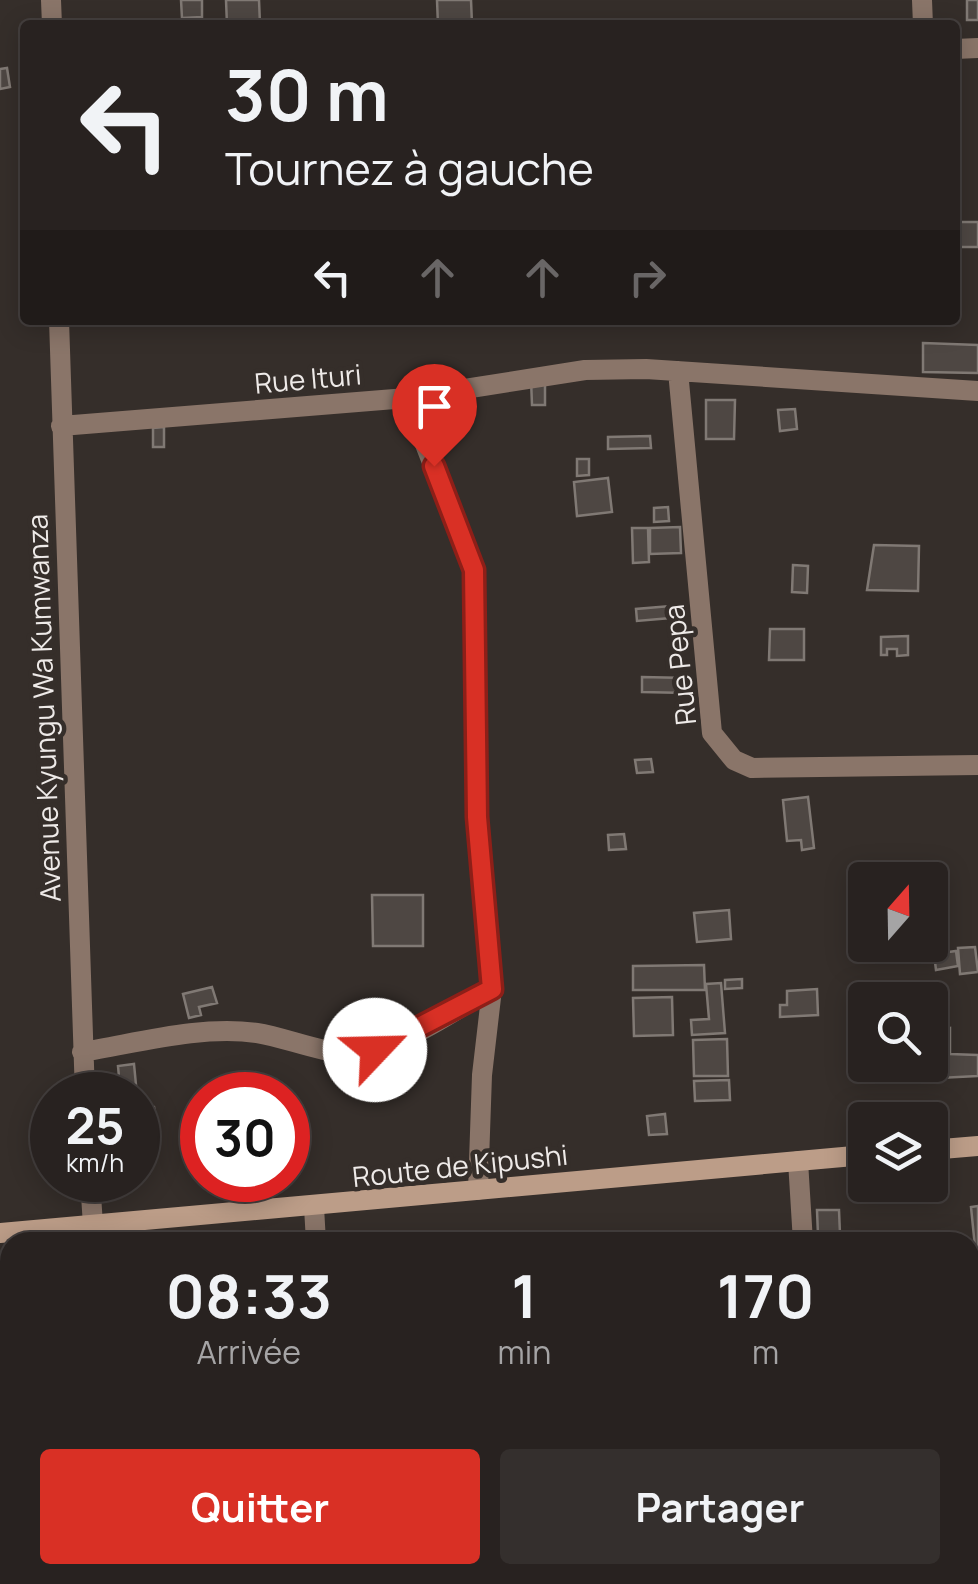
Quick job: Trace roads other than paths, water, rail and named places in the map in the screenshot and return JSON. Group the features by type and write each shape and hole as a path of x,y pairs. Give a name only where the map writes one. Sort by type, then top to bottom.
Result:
{"main road":[{"path":"948,1148 978,1146"},
{"name":"Route de Kipushi","path":"10,1232 848,1157"}],"street":[{"name":"Avenue Kyungu Wa Kumwanza","path":"60,325 83,1072"},
{"name":"Rue Ituri","path":"61,426 407,398 585,370 978,391"},
{"name":"Rue Pepa","path":"678,372 712,733 723,750 752,768 978,765"},
{"path":"407,398 474,570 477,817 492,989 482,1075 478,1190"},
{"path":"82,1052 217,1031 256,1033 353,1054 375,1050 416,1031 492,989"},
{"path":"798,1161 802,1232"},
{"path":"92,1202 93,1224"},
{"path":"314,1207 315,1232"}]}
